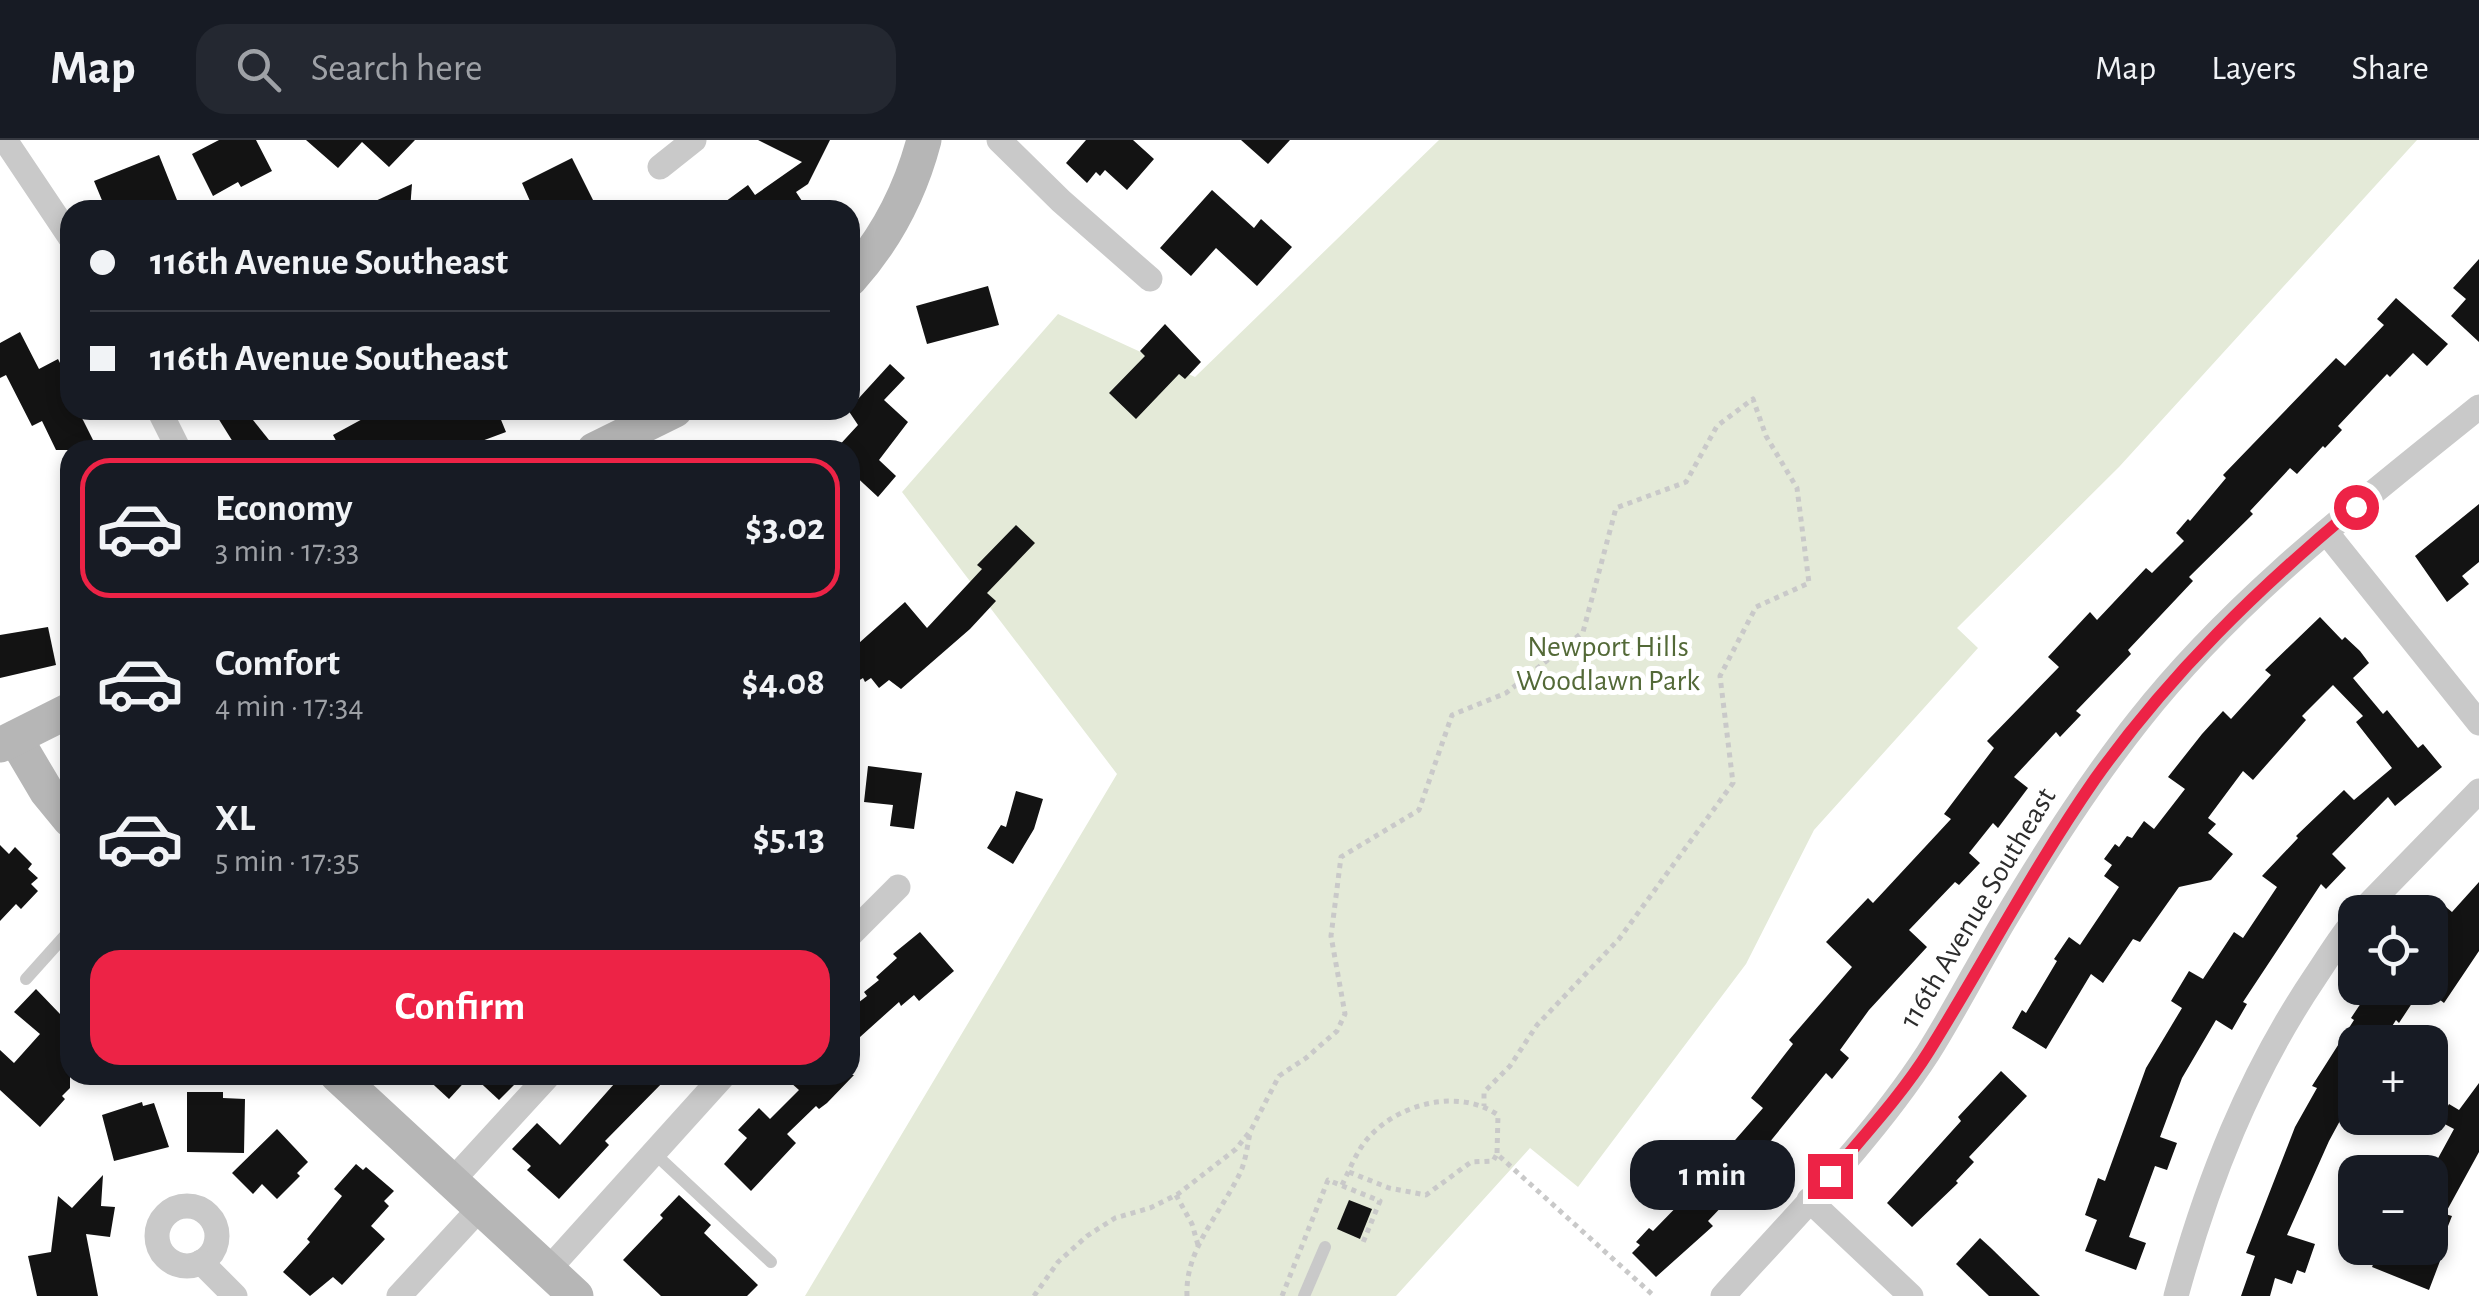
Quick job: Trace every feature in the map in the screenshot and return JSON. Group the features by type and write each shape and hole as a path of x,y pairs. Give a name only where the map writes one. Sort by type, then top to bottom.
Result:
{"street":[{"path":"6,140 60,222"},
{"path":"660,167 694,140"},
{"path":"860,267 901,207 924,140"},
{"path":"999,140 1150,279"},
{"name":"116th Avenue Southeast","path":"1723,1296 1893,1103 1928,1052 2044,856 2138,721 2186,663 2229,618 2326,532 2479,407"},
{"path":"622,440 658,420"},
{"path":"2326,532 2479,723"},
{"path":"60,715 7,741 60,808"},
{"path":"2378,895 2479,791"},
{"path":"860,925 898,887"},
{"path":"2176,1296 2212,1178 2247,1093 2294,1008 2338,945"},
{"path":"348,1085 576,1296"},
{"path":"452,1182 540,1085"},
{"path":"548,1270 715,1085"},
{"path":"1809,1200 1910,1296"},
{"path":"399,1296 480,1208"},
{"path":"201,1262 235,1296"}],"lane":[{"path":"26,979 60,941"},
{"path":"654,1153 771,1262"},
{"path":"1304,1296 1325,1247"}],"path":[{"path":"1034,1296 1058,1262 1087,1236 1114,1218 1150,1208 1176,1195 1236,1148 1251,1130 1279,1076 1338,1031 1345,1014 1332,936 1341,857 1419,810 1452,714 1506,693 1584,632 1616,508 1686,482 1717,426 1753,399 1766,436 1796,488 1809,583 1756,607 1720,676 1733,783 1619,938 1538,1024 1510,1066 1484,1092 1484,1106"},
{"path":"1342,1185 1348,1172 1368,1137 1412,1109 1438,1101 1465,1100 1498,1116 1498,1154 1493,1161 1470,1162 1426,1196 1388,1188 1348,1172"},
{"path":"1187,1296 1186,1278 1198,1245 1240,1175 1251,1130"},
{"path":"1498,1154 1654,1296"},
{"path":"1282,1296 1328,1180 1380,1200 1362,1246"},
{"path":"1176,1195 1198,1245"}],"green space":[{"name":"Newport Hills Woodlawn Park","path":"1439,140 2417,140 2119,467 1957,628 1978,648 1814,830 1746,964 1578,1187 1530,1148 1396,1296 805,1296 1117,774 902,492 1058,314 1195,377"}],"building":[{"path":"219,140 256,140 272,171 241,187 238,182 213,196 192,154"},
{"path":"306,140 415,140 389,167 362,142 338,168"},
{"path":"758,140 830,140 808,184 796,192 801,200 728,200 748,185 755,195 802,162"},
{"path":"1086,140 1133,140 1154,159 1127,190 1105,170 1100,176 1096,172 1087,183 1066,163"},
{"path":"1241,140 1290,140 1268,164"},
{"path":"159,155 177,200 102,200 94,181"},
{"path":"572,158 593,200 530,200 522,183"},
{"path":"412,184 411,200 378,200"},
{"path":"1212,190 1254,228 1261,219 1292,247 1257,286 1216,248 1191,276 1160,248"},
{"path":"2479,259 2479,342 2451,316 2466,299 2453,288"},
{"path":"988,286 999,325 927,344 916,306"},
{"path":"2396,298 2448,344 2427,366 2413,353 2390,377 2387,374 2338,426 2342,430 2325,448 2297,474 2290,468 2250,511 2253,514 2189,577 2193,581 2076,711 2081,715 2060,737 2056,732 2014,777 2028,788 1998,828 1993,823 1969,853 1980,863 1959,885 1955,882 1909,930 1927,947 1869,1010 1840,1050 1849,1058 1832,1079 1826,1073 1764,1149 1775,1160 1756,1181 1751,1176 1708,1221 1713,1226 1656,1277 1632,1253 1640,1245 1636,1242 1649,1228 1653,1231 1690,1193 1682,1185 1723,1141 1729,1147 1763,1108 1751,1098 1793,1044 1789,1040 1852,967 1826,942 1868,898 1873,903 1951,819 1944,814 1994,748 1987,741 2059,667 2048,657 2090,612 2097,620 2146,568 2152,573 2184,541 2176,533 2226,478 2223,475 2336,358 2345,366 2384,325 2377,319"},
{"path":"1165,324 1201,362 1185,379 1179,374 1136,419 1109,393 1145,356 1140,351"},
{"path":"20,332 39,369 58,359 60,420 83,420 93,440 60,440 60,450 56,450 42,421 32,426 6,375 0,378 0,343"},
{"path":"890,364 905,378 884,400 908,422 879,460 896,476 878,497 860,480 860,440 844,440 858,425 855,420 860,420 860,397"},
{"path":"219,420 253,420 269,440 232,440"},
{"path":"361,420 501,420 506,432 484,440 336,440 333,435"},
{"path":"2479,504 2479,562 2462,576 2469,584 2447,602 2415,556"},
{"path":"1016,525 1035,543 987,593 996,601 901,689 889,680 879,688 871,678 860,680 860,642 905,602 927,628 982,569 977,565"},
{"path":"2320,617 2369,663 2353,678 2383,714 2387,710 2418,748 2423,744 2442,767 2395,806 2388,797 2332,854 2346,868 2326,889 2321,884 2243,1002 2247,1004 2232,1030 2216,1020 2182,1078 2160,1137 2177,1143 2167,1170 2155,1166 2129,1237 2146,1243 2136,1270 2085,1251 2097,1220 2085,1215 2098,1178 2105,1181 2146,1068 2182,1008 2171,1001 2189,971 2203,979 2234,932 2243,938 2277,887 2262,876 2296,836 2344,790 2354,800 2392,768 2356,722 2363,716 2333,685 2302,716 2306,720 2253,780 2243,771 2208,818 2216,824 2208,833 2233,854 2211,880 2179,887 2140,942 2133,939 2103,983 2091,974 2046,1049 2012,1028 2022,1010 2026,1013 2069,937 2080,945 2119,887 2104,876 2112,865 2104,859 2115,844 2119,847 2127,836 2132,838 2144,821 2154,829 2185,789 2168,777 2223,711 2231,719 2271,675 2265,670"},
{"path":"48,627 56,665 0,678 0,635"},
{"path":"868,766 922,773 914,829 890,826 893,805 864,802"},
{"path":"1016,791 1043,799 1034,829 1013,864 987,848 1001,825 1006,827"},
{"path":"0,845 9,854 15,847 32,864 28,869 38,878 31,884 38,891 21,909 16,904 0,921"},
{"path":"2479,882 2479,951 2448,997 2448,909 2452,912"},
{"path":"920,932 954,971 919,1001 914,995 901,1006 899,1002 860,1037 860,1001 867,996 864,992 879,980 876,977 897,958 893,954"},
{"path":"36,989 60,1014 60,1085 70,1088 40,1127 0,1090 0,1050 14,1063 40,1034 14,1012"},
{"path":"2360,1005 2411,1005 2399,1023 2396,1020 2393,1025 2351,1025 2354,1020 2351,1018"},
{"path":"2338,1045 2338,1124 2287,1235 2315,1244 2305,1273 2297,1270 2292,1284 2275,1278 2270,1296 2241,1296 2255,1256 2246,1253 2295,1127 2317,1088 2312,1086"},
{"path":"2001,1071 2027,1096 1969,1157 1974,1162 1958,1183 1912,1227 1887,1203"},
{"path":"2479,1083 2479,1152 2448,1209 2448,1155 2440,1155 2454,1129 2448,1126 2448,1106 2459,1110"},
{"path":"434,1085 462,1085 449,1099"},
{"path":"483,1085 514,1085 499,1100"},
{"path":"613,1085 660,1085 605,1141 609,1145 559,1199 527,1170 531,1166 512,1149 537,1123 560,1145"},
{"path":"793,1085 844,1085 787,1134 796,1143 751,1191 724,1164 747,1138 738,1130 759,1108 770,1119 799,1090"},
{"path":"187,1092 223,1092 223,1098 245,1099 244,1153 187,1152"},
{"path":"142,1102 143,1106 154,1103 169,1147 114,1161 102,1115"},
{"path":"277,1129 308,1162 277,1199 262,1184 253,1194 232,1173"},
{"path":"356,1164 363,1170 366,1167 394,1191 384,1201 389,1206 371,1226 385,1239 342,1285 333,1277 310,1296 283,1272 342,1196 334,1189"},
{"path":"103,1175 101,1206 115,1207 110,1237 86,1234 98,1296 37,1296 28,1256 51,1252 58,1196 72,1208"},
{"path":"679,1195 711,1225 704,1233 758,1285 747,1296 661,1296 623,1260"},
{"path":"1349,1200 1372,1209 1360,1239 1337,1229"},
{"path":"1980,1238 2040,1296 1989,1296 1956,1264"},
{"path":"2373,1265 2438,1265 2429,1290"}],"route":[{"path":"1830,1176 1893,1103 1928,1052 2044,856 2138,721 2229,618 2356,507"}]}
